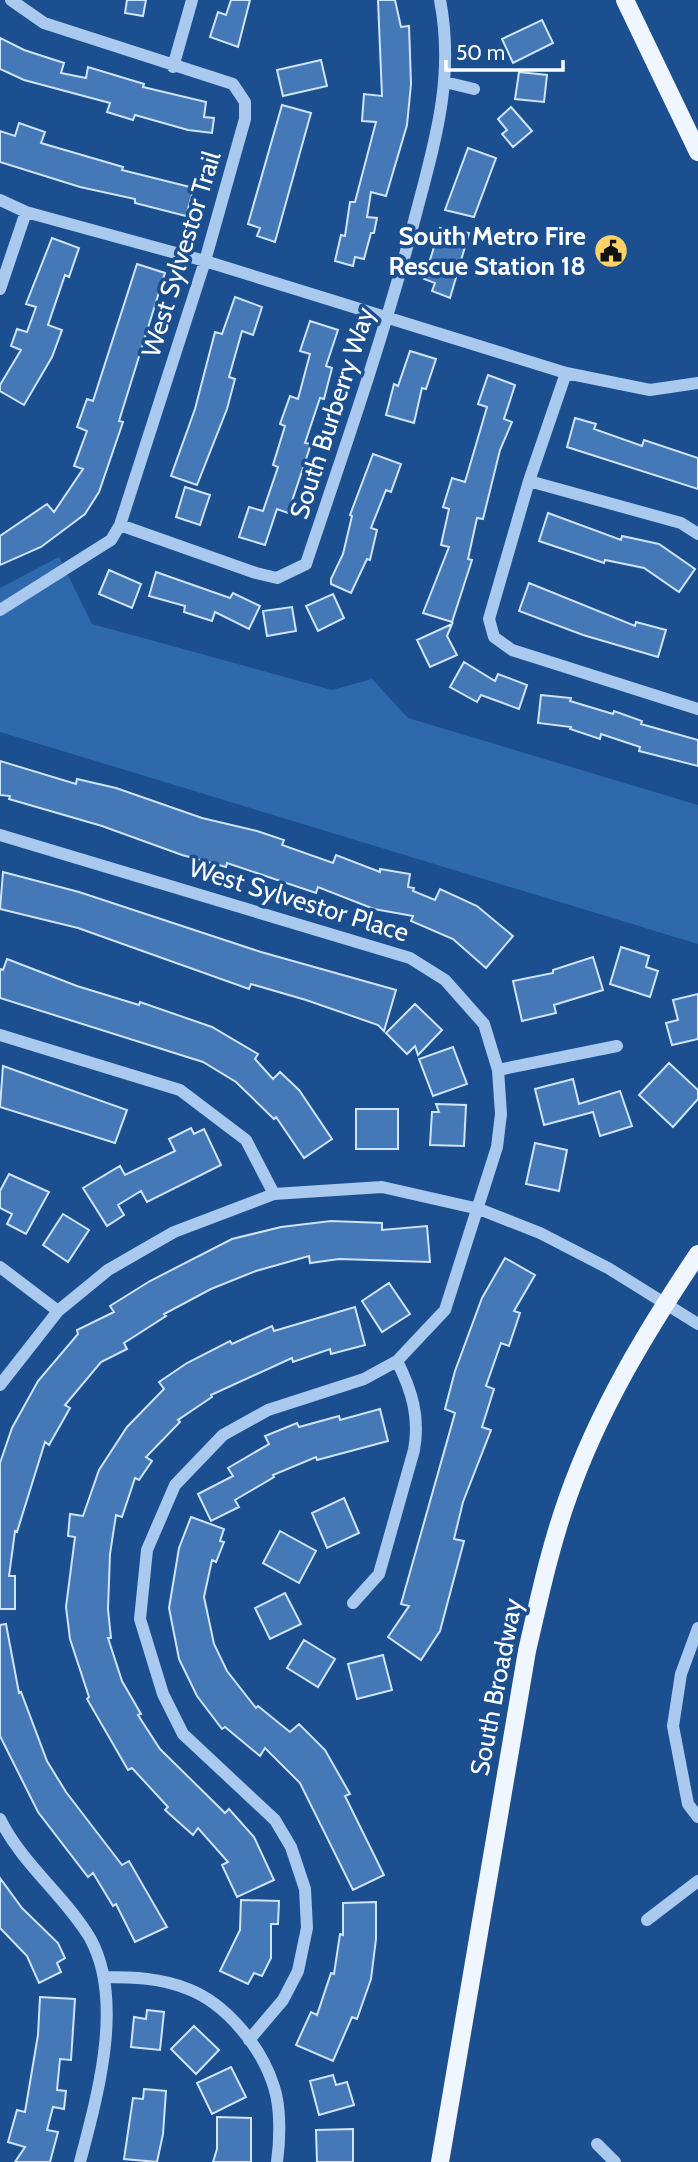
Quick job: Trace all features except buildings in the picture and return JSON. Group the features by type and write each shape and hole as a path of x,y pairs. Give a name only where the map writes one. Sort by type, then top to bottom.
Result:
{"main road":[{"path":"625,0 698,152"},
{"name":"South Broadway","path":"440,2162 524,1664 543,1578 568,1497 594,1433 632,1356 698,1254"}],"street":[{"name":"West Sylvestor Trail","path":"0,610 111,540 120,525 205,261 245,119 245,102 233,84 173,67 44,23 11,0"},
{"path":"173,67 192,0"},
{"name":"South Burberry Way","path":"120,525 277,578 306,564 388,317 443,111 444,21 440,0"},
{"path":"445,82 474,89"},
{"path":"0,200 26,212 205,261 566,373 650,390 698,383"},
{"path":"0,289 26,212"},
{"path":"566,373 528,481 489,619 494,637 512,650 698,709"},
{"path":"528,481 681,523 698,534"},
{"name":"West Sylvestor Place","path":"0,835 410,958 445,980 484,1024 498,1070 501,1114 497,1147 480,1209 445,1310 397,1362 364,1379 268,1410 223,1435 175,1485 147,1550 140,1619 163,1694 183,1734 275,1820 291,1847 305,1889 307,1928 298,1970 283,2000 249,2040"},
{"path":"0,1035 180,1090 246,1140 274,1194"},
{"path":"498,1070 617,1046"},
{"path":"0,1385 58,1311 108,1270 174,1232 274,1194 382,1187 480,1209 540,1233 608,1268 698,1324"},
{"path":"0,1267 58,1311"},
{"path":"353,1603 379,1574 417,1430 412,1391 397,1362"},
{"path":"698,1628 681,1674 673,1726 688,1804 698,1817"},
{"path":"2,1828 90,1939 104,1977 107,2017 99,2090 80,2162"},
{"path":"647,1920 698,1881"},
{"path":"104,1977 147,1978 189,1989 222,2009 249,2040 275,2090 277,2162"},
{"path":"597,2144 615,2162"}],"shaded area":[{"path":"59,557 92,624 332,690 372,679 408,718 698,805 698,944 0,732 0,588"}],"place":[{"name":"South Metro Fire Rescue Station 18","path":"611,251"}]}
